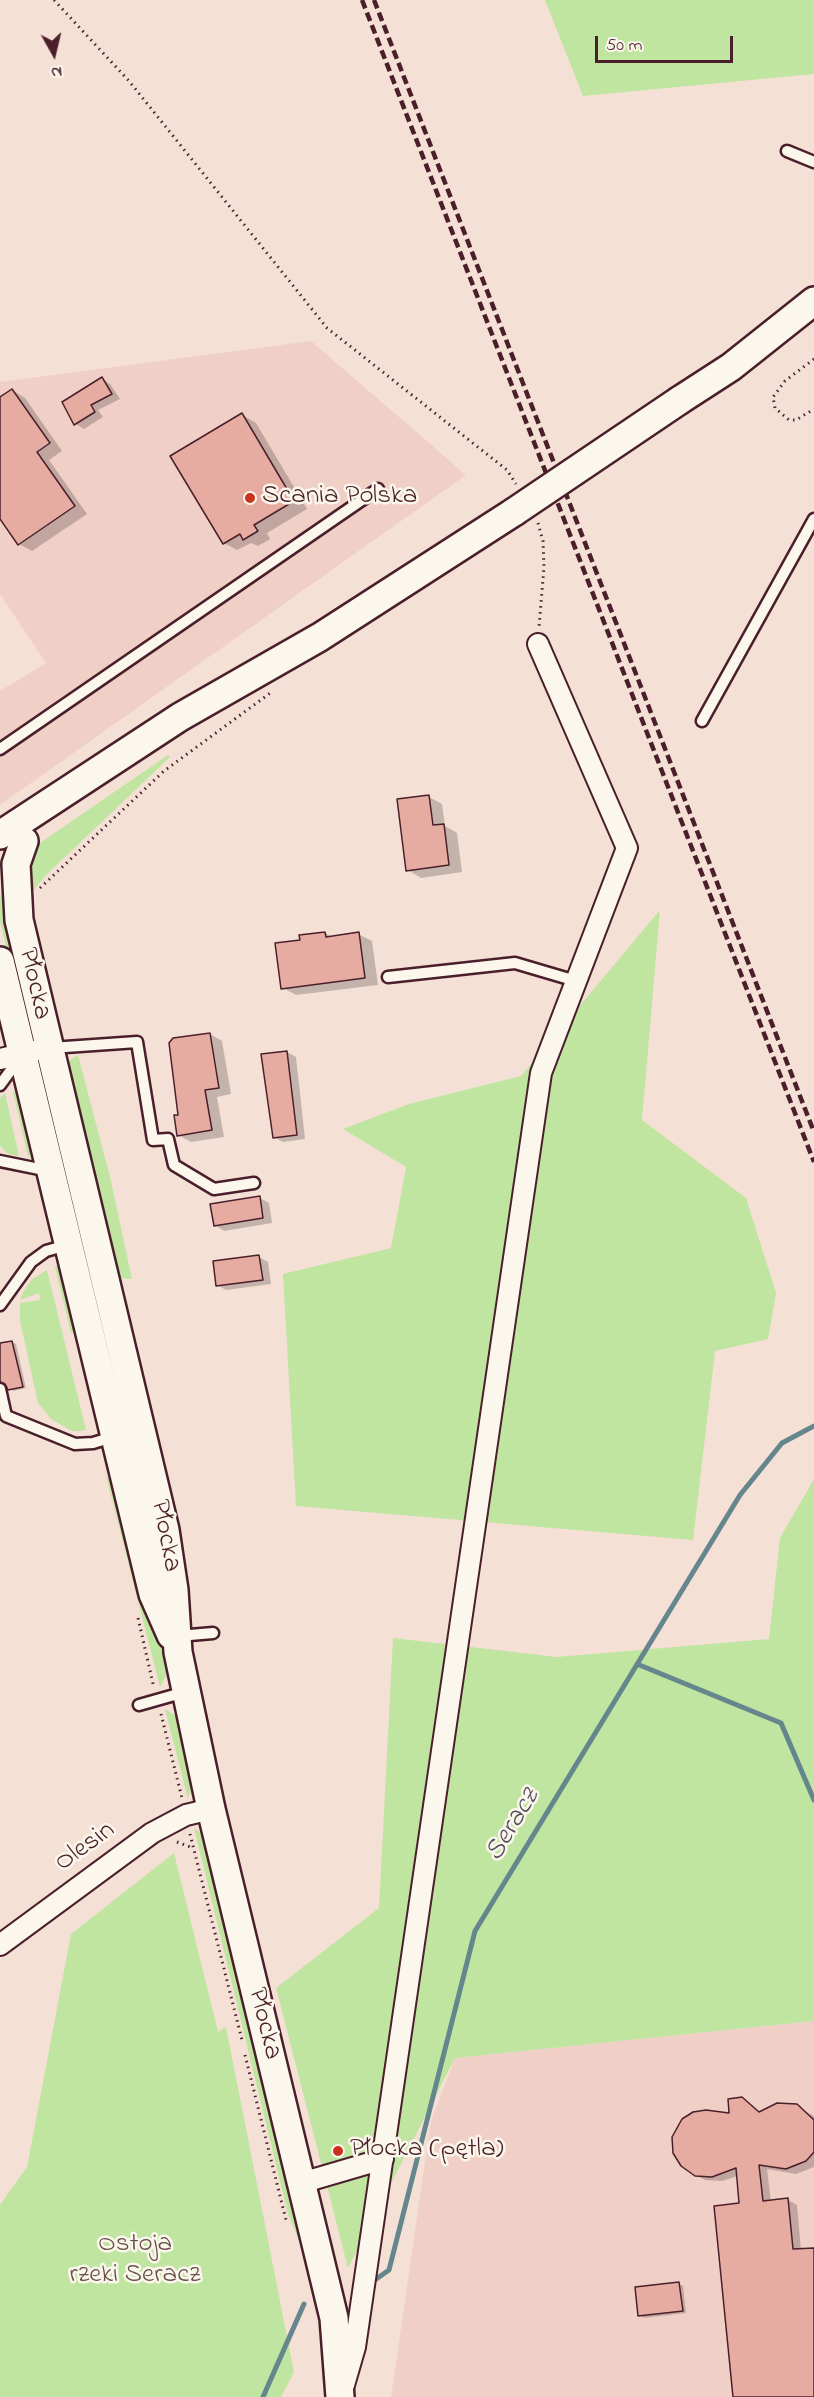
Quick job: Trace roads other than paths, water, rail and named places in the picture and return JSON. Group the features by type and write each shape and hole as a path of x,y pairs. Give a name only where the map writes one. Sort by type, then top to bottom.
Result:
{"street":[{"path":"0,856 12,838 180,717 320,637 732,367 814,301"},
{"path":"340,2397 355,2347 541,1073 627,848 538,644"},
{"name":"Płocka","path":"12,838 19,920"},
{"name":"Płocka","path":"0,874 19,920 165,1530 174,1590 176,1641 186,1692 198,1812 302,2183 319,2253 334,2318 340,2397"},
{"name":"Płocka","path":"0,961 11,1057 50,1171 153,1594 176,1641"},
{"name":"Płocka","path":"11,1057 48,1048"},
{"path":"68,1245 95,1238"},
{"path":"114,1437 139,1422"},
{"name":"Olesin","path":"0,1945 152,1833 198,1812"},
{"path":"302,2183 383,2159"}],"lane":[{"path":"787,151 814,162"},
{"path":"0,749 378,489"},
{"path":"702,721 814,519"},
{"path":"388,977 515,963 576,981"},
{"path":"48,1048 137,1042 153,1140 168,1138 174,1165 214,1189 254,1183"},
{"path":"0,1085 11,1057"},
{"path":"0,1161 50,1171"},
{"path":"0,1305 31,1262 46,1251 68,1245"},
{"path":"0,1389 6,1416 75,1443 93,1443 114,1437"},
{"path":"176,1641 213,1633"},
{"path":"139,1706 186,1692"}],"waterway":[{"name":"Seracz","path":"369,2284 389,2270 475,1931 740,1495 782,1443 814,1426"},
{"path":"637,1664 781,1723 814,1800"},
{"name":"Seracz","path":"263,2397 304,2304"}],"railway":[{"path":"362,0 814,1162"},
{"path":"374,0 814,1132"}],"place":[{"name":"Scania Polska","path":"250,498"},
{"name":"Płocka (pętla)","path":"338,2151"}],"park label":[{"name":"Ostoja rzeki Seracz","path":"135,2262"}]}
